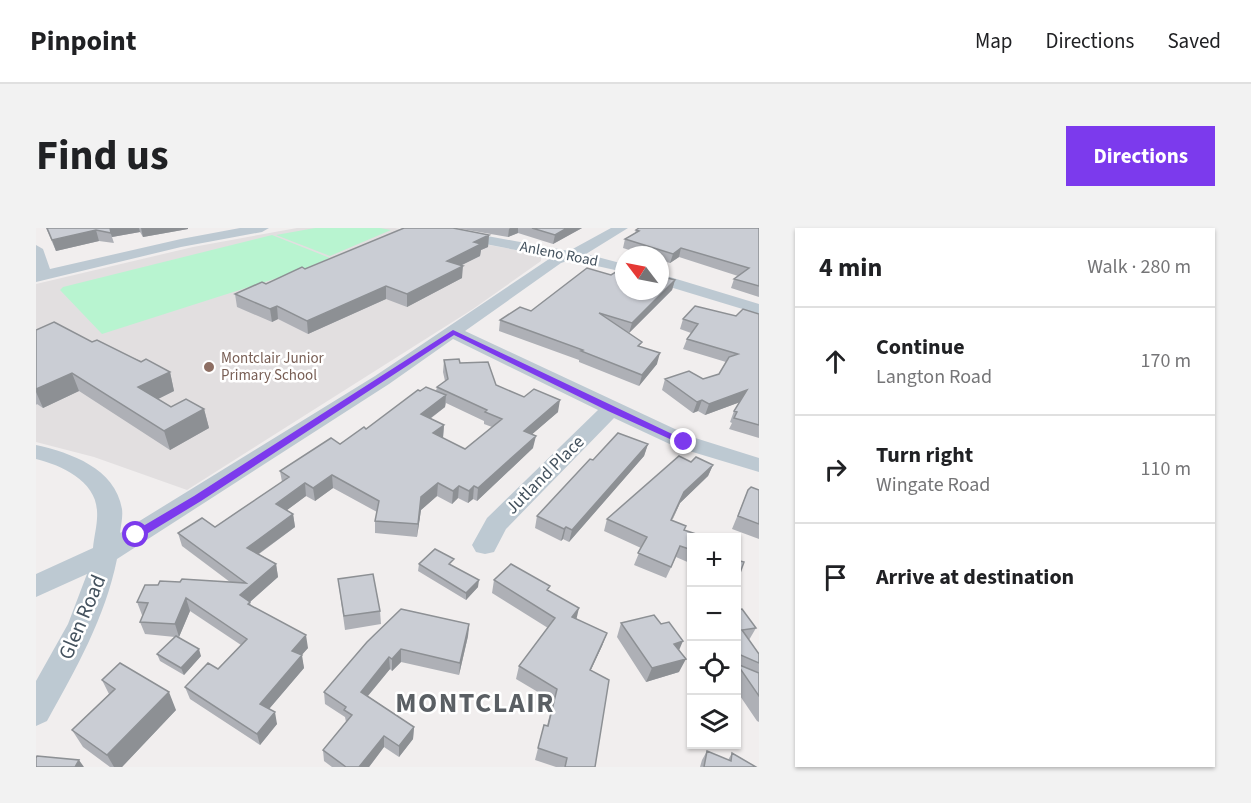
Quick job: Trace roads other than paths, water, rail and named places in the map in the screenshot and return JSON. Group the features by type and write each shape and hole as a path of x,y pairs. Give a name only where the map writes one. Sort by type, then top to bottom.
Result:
{"street":[{"path":"169,228 181,243"},
{"path":"36,249 40,276 181,243 262,228"},
{"name":"Anleno Road","path":"423,228 570,255 615,266"},
{"path":"36,586 107,553 206,493 453,332 556,260 621,228"},
{"path":"669,282 759,309"},
{"path":"453,332 684,442 759,465"},
{"name":"Jutland Place","path":"485,545 496,524 611,409"},
{"name":"Glen Road","path":"36,452 69,461 89,474 101,487 110,507 107,553 87,616 36,711"}],"place":[{"name":"Montclair Junior Primary School","path":"209,367"}],"district":[{"name":"MONTCLAIR","path":"475,703"}]}
